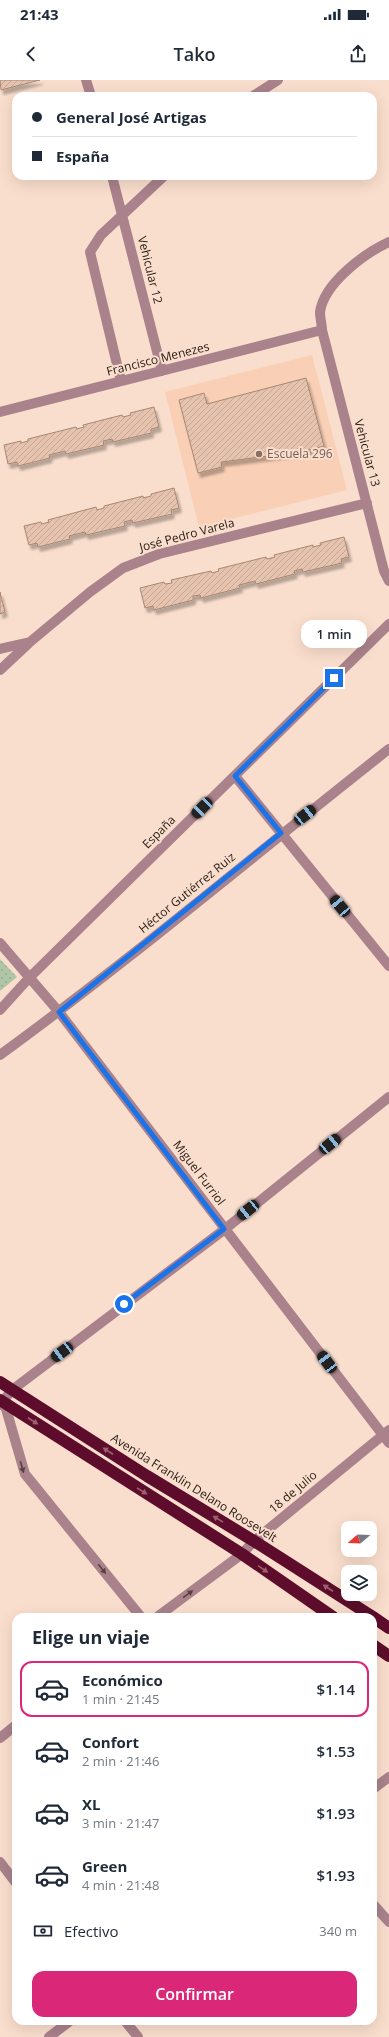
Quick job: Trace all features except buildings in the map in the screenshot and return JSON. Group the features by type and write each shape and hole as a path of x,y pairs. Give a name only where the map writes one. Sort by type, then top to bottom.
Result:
{"highway":[{"name":"Avenida Franklin Delano Roosevelt","path":"0,1382 367,1613"},
{"path":"1,1402 242,1554 327,1613"},
{"name":"Avenida Franklin Delano Roosevelt","path":"377,1620 389,1628"},
{"path":"377,1648 389,1656"}],"street":[{"path":"86,80 89,92"},
{"path":"259,92 278,80"},
{"name":"Vehicular 12","path":"113,180 162,371"},
{"path":"121,382 90,252 101,235 160,180"},
{"name":"Vehicular 13","path":"389,242 373,249 352,266 328,292 320,312 322,330 384,571 389,581"},
{"name":"Francisco Menezes","path":"0,412 322,330"},
{"name":"José Pedro Varela","path":"0,670 30,642 90,592 123,568 159,554 367,503"},
{"name":"España","path":"0,1010 29,978 389,624"},
{"path":"0,648 30,642"},
{"name":"Héctor Gutiérrez Ruiz","path":"0,1055 59,1012 281,833 389,749"},
{"path":"235,776 389,966"},
{"name":"Miguel Furriol","path":"0,943 59,1012 224,1229 387,1436"},
{"path":"138,1613 24,1474 1,1402 12,1390 224,1229 389,1097"},
{"name":"18 de Julio","path":"162,1613 242,1554 254,1541 387,1436"},
{"path":"0,1738 12,1728"},
{"path":"377,1786 389,1777"},
{"path":"0,1862 12,1877"},
{"path":"377,1908 389,1922"},
{"path":"49,2037 65,2025"},
{"path":"128,2025 138,2037"}],"shaded area":[{"name":"Escuela 296","path":"312,355 347,490 199,527 165,392"}],"green space":[{"path":"0,959 17,977 0,991"}],"place":[{"name":"Escuela 296","path":"259,454"}],"route":[{"path":"124,1304 224,1229 59,1012 281,833 235,776 334,678"}]}
